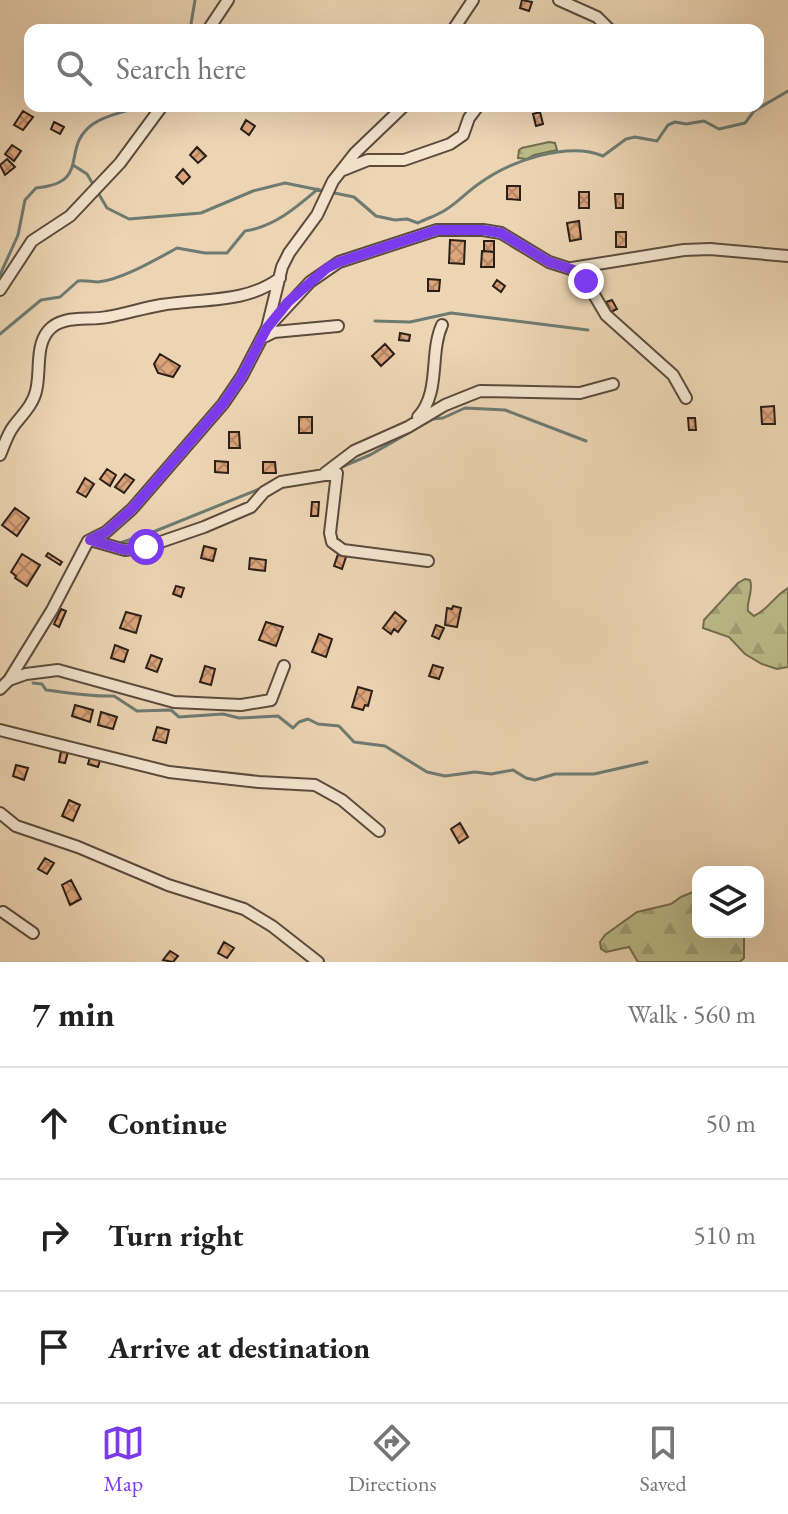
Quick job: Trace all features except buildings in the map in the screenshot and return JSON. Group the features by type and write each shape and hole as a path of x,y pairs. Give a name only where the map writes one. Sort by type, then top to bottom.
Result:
{"street":[{"path":"212,24 228,0"},
{"path":"457,24 473,0"},
{"path":"559,0 597,17 604,24"},
{"path":"0,290 32,241 70,216 120,163 158,112"},
{"path":"264,333 289,253 317,215 333,181 355,153 398,112"},
{"path":"342,171 368,160 404,160 450,144 463,135 474,112"},
{"path":"0,689 9,680 90,540 106,532 132,509 223,404 242,376 264,333 288,302 327,268 371,250 437,230 501,233 533,254 577,271 606,315 673,375 686,398"},
{"path":"570,268 684,250 710,249 788,256"},
{"path":"0,455 37,390 39,360 49,329 63,321 106,318 160,305 222,300 249,294 280,278"},
{"path":"408,427 428,406 435,339 442,325"},
{"path":"264,333 338,326"},
{"path":"325,473 354,451 408,427 445,405 480,391 580,393 613,384"},
{"path":"90,540 125,550 146,547 251,507 264,492 281,482 337,473 330,533 336,546 343,550 428,561"},
{"path":"9,680 26,674 58,670 174,702 241,705 271,700 284,666"},
{"path":"0,730 169,772 315,785 342,800 379,831"},
{"path":"0,813 16,826 78,847 168,885 244,909 272,926 318,962"},
{"path":"1,915 33,933"}],"green space":[{"path":"555,143 557,150 527,159 518,158 522,148"},
{"path":"745,579 750,580 751,584 748,611 754,616 788,588 788,667 777,669 762,664 745,654 729,637 703,628 704,620"},
{"path":"692,892 692,938 744,938 744,958 740,962 638,962 629,947 606,952 601,949 600,942 605,935 637,912 671,904"}],"waterway":[{"path":"191,24 195,0"},
{"path":"764,105 788,91"},
{"path":"0,275 18,235 25,200 36,188 64,179 70,172 83,133 104,118 122,112"},
{"path":"73,165 87,174 107,208 129,219 201,213 253,191 285,183 354,197 376,216 418,223 456,203 492,175 523,161 557,152 589,152 603,156 626,139 635,137 657,141 668,125 675,122 704,121 719,129 745,123 753,112"},
{"path":"0,334 41,300 60,297 78,281 98,282 117,277 177,248 227,253 245,231 275,221 318,189"},
{"path":"375,321 410,322 451,313 588,330"},
{"path":"339,468 370,455 433,419 465,408 505,410 586,441"},
{"path":"117,544 262,488"},
{"path":"33,683 42,684 46,690 114,696 137,711 171,710 179,717 223,714 239,718 278,716 293,728 308,719 318,724 339,726 354,742 385,746 427,772 445,776 513,770 535,780 555,774 594,774 647,762"}],"route":[{"path":"146,547 125,550 90,540 106,532 132,509 223,404 242,376 267,328 288,302 327,268 371,250 437,230 483,230 501,233 533,254 577,271 586,281"}]}
